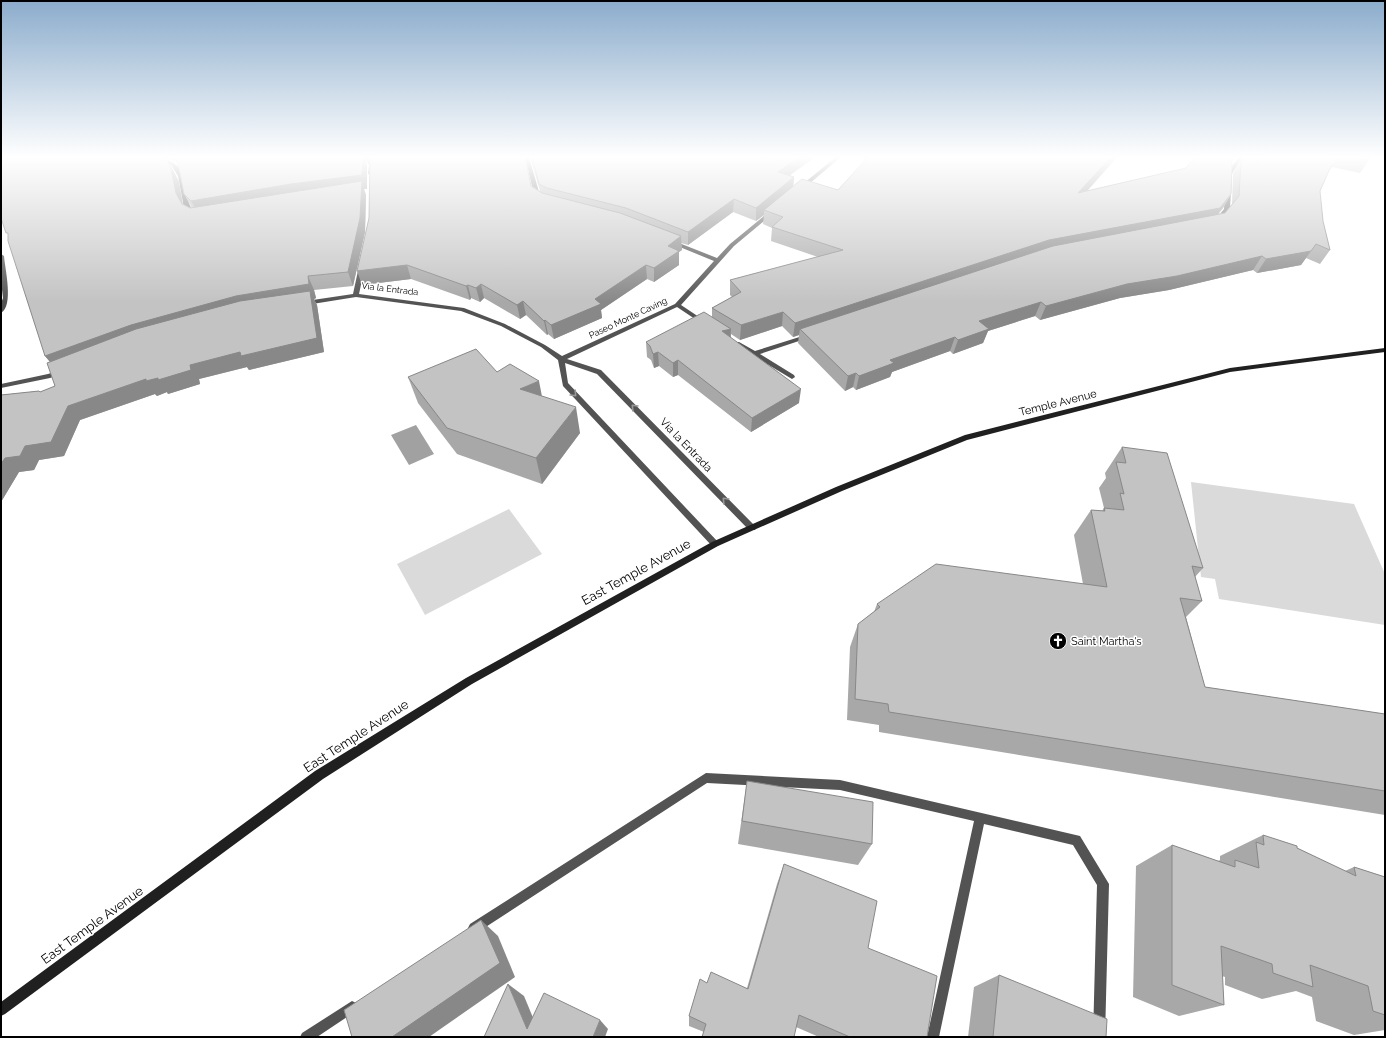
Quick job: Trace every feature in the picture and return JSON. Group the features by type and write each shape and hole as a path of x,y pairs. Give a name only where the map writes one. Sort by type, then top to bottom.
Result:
{"main road":[{"name":"Temple Avenue","path":"752,528 839,489 965,438 1230,370 1385,350"},
{"name":"East Temple Avenue","path":"1,1010 319,775 469,681 716,544 752,528"}],"lane":[{"path":"187,205 187,208 197,218"},
{"path":"1215,224 1227,209 1227,205"},
{"name":"Paseo Monte Caving","path":"561,359 677,305 732,245 780,206"},
{"path":"664,239 718,260"},
{"path":"1,256 6,298 1,311"},
{"path":"356,295 363,260"},
{"name":"Via la Entrada","path":"301,304 356,295 462,309 503,325 543,346 561,359 599,372 752,528"},
{"path":"677,305 709,325"},
{"path":"754,354 814,334"},
{"path":"728,337 792,377"},
{"path":"561,359 565,384 716,544"},
{"path":"1,386 50,376 64,370"},
{"path":"466,934 706,778 840,785 1076,840 1103,884 1099,1037"},
{"path":"933,1037 980,818"},
{"path":"306,1037 359,1002"}],"shaded area":[{"path":"416,425 434,454 409,465 391,435"},
{"path":"1191,482 1354,504 1385,574 1385,625 1219,599 1215,579 1201,577"},
{"path":"509,509 542,554 425,615 397,564"}],"building":[{"path":"1,205 185,205 190,208 206,205 361,205 360,218 348,272 308,276 309,284 236,296 131,325 45,356 8,241 8,233 6,233 1,218"},
{"path":"369,205 591,205 620,213 681,236 668,246 679,251 654,268 646,265 595,299 601,304 551,325 545,320 544,321 523,301 517,305 481,284 476,288 468,285 466,286 407,265 357,271 369,218"},
{"path":"616,205 725,205 688,232"},
{"path":"750,205 759,205 756,208"},
{"path":"770,205 1222,205 1220,208 1049,240 795,323 783,312 741,325 712,308 741,292 730,280 843,250 772,227 783,217 764,210"},
{"path":"1231,205 1321,205 1323,221 1330,250 1316,244 1311,251 1266,259 1262,256 1177,276 1127,284 1046,306 1041,302 979,321 989,329 958,340 955,337 890,360 894,363 859,376 856,373 848,376 800,329 1053,246 1225,213"},
{"path":"310,291 317,338 241,356 240,352 190,365 191,370 158,380 158,378 146,381 146,379 68,406 51,442 25,446 20,456 5,458 1,464 1,395 40,392 55,386 47,363 136,329 240,301"},
{"path":"704,312 731,329 722,331 801,389 752,418 678,360 673,363 658,352 653,354 650,346 646,342"},
{"path":"476,349 497,372 510,364 539,381 520,389 576,407 536,458 447,428 408,377"},
{"name":"Saint Martha's","path":"1122,447 1167,453 1203,568 1192,566 1202,601 1180,598 1205,687 1385,714 1385,791 889,712 888,704 855,699 858,624 880,607 877,604 936,564 1107,587 1091,510 1105,511 1104,508 1124,510 1120,493 1124,494 1116,462 1126,463"},
{"path":"747,781 873,802 872,844 742,821"},
{"path":"1263,835 1297,846 1297,848 1356,876 1354,867 1385,877 1385,1015 1373,1011 1368,986 1310,965 1313,987 1273,973 1272,964 1221,946 1224,1005 1172,985 1172,845 1235,867 1235,860 1259,868 1256,842 1264,845"},
{"path":"784,864 877,901 868,948 937,976 927,1037 850,1037 799,1015 794,1037 702,1037 706,1024 689,1016 700,979 707,983 711,972 748,989"},
{"path":"481,920 500,963 392,1037 352,1037 344,1010"},
{"path":"999,975 1107,1019 1106,1037 993,1037"},
{"path":"508,984 527,1029 544,993 600,1020 593,1037 484,1037"}],"place":[{"name":"Saint Martha's","path":"1058,641"}]}
